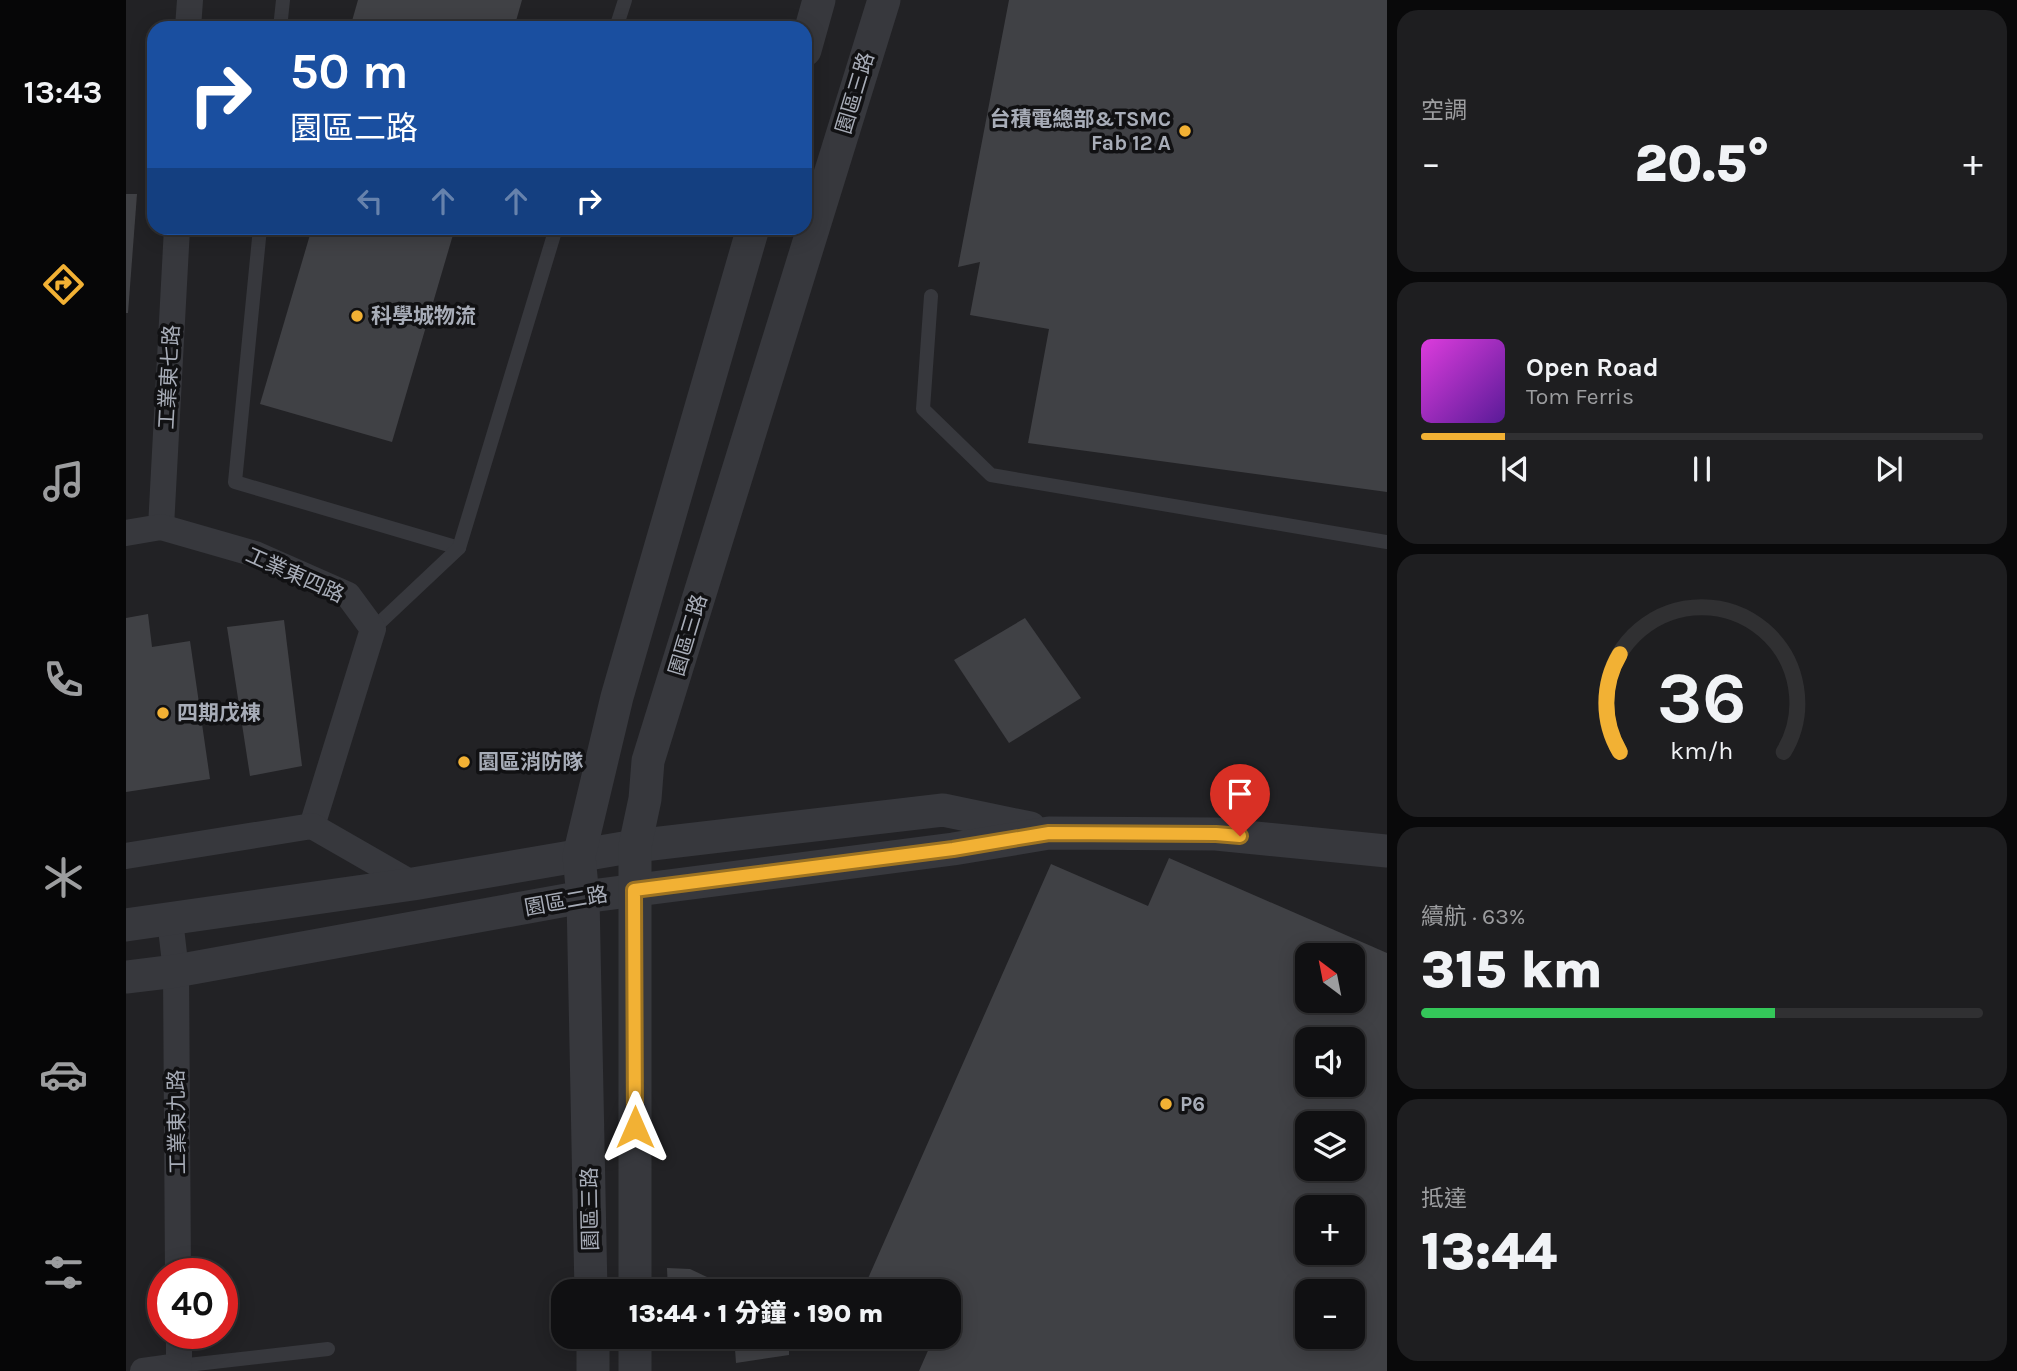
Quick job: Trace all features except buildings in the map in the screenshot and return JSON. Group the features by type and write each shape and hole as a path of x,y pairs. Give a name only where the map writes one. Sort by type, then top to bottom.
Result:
{"street":[{"path":"188,21 190,0"},
{"path":"812,27 820,0"},
{"name":"園區三路","path":"812,232 884,0"},
{"name":"工業東七路","path":"161,527 177,235"},
{"name":"園區三路","path":"591,1279 583,897 579,856 617,697 751,235"},
{"name":"園區三路","path":"635,1279 635,846 645,799 648,761 811,235"},
{"name":"工業東四路","path":"126,533 161,527 255,554 348,595 373,629"},
{"path":"312,826 373,629"},
{"name":"園區二路","path":"126,925 413,884 635,846 943,810 1049,833"},
{"path":"126,856 312,826 413,884"},
{"name":"園區二路","path":"126,977 176,971 583,897 953,849 1049,833 1216,834 1387,850"},
{"name":"工業東九路","path":"170,920 176,971 178,1258"},
{"path":"143,1371 179,1368 179,1349"},
{"path":"593,1349 593,1371"},
{"path":"635,1349 635,1371"}],"lane":[{"path":"281,21 283,0"},
{"path":"618,21 625,0"},
{"path":"259,235 235,482 459,548"},
{"path":"373,629 459,548 554,235"},
{"path":"931,296 923,408 991,475 1387,542"},
{"path":"179,1368 328,1349"}],"shaded area":[{"path":"126,0 1387,0 1387,1371 126,1371"}],"place":[{"name":"台積電總部&TSMC Fab 12 A","path":"1185,131"},
{"name":"科學城物流","path":"357,316"},
{"name":"四期戊棟","path":"163,713"},
{"name":"園區消防隊","path":"464,762"},
{"name":"P6","path":"1166,1104"}],"route":[{"path":"635,1127 634,890 953,849 1049,833 1240,836"}]}
